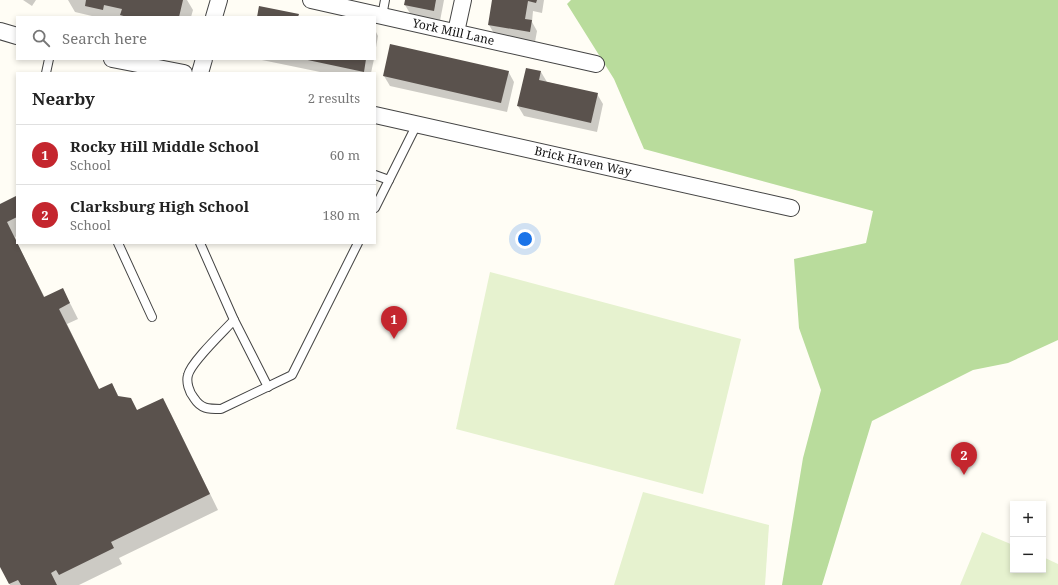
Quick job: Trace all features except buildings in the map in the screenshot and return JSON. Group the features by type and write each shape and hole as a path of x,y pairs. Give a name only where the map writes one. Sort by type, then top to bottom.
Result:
{"street":[{"path":"214,16 219,0"},
{"name":"York Mill Lane","path":"311,0 596,64"},
{"path":"456,32 463,0"},
{"path":"0,31 16,36"},
{"path":"117,60 179,72"},
{"path":"200,72 204,60"},
{"name":"Brick Haven Way","path":"376,115 791,208"}],"lane":[{"path":"382,16 385,0"},
{"path":"46,72 49,60"},
{"path":"376,206 416,124"},
{"path":"376,175 389,180"},
{"path":"118,244 152,317"},
{"path":"200,244 234,320 268,387"},
{"path":"234,320 195,363 188,374 188,385 191,395 198,404 208,409 221,409 292,375 358,244"}],"green space":[{"path":"571,0 1058,0 1058,340 1008,363 973,370 872,421 822,585 782,585 803,458 821,390 799,328 794,259 866,243 873,211 644,149 614,79 567,4"},
{"path":"490,272 741,339 703,494 456,429"},
{"path":"643,492 769,525 765,585 614,585"},
{"path":"982,532 1010,544 1010,573 1046,573 1046,558 1058,564 1058,585 960,585"}],"place":[{"name":"Rocky Hill Middle School","path":"394,339"},
{"name":"Clarksburg High School","path":"964,475"}]}
